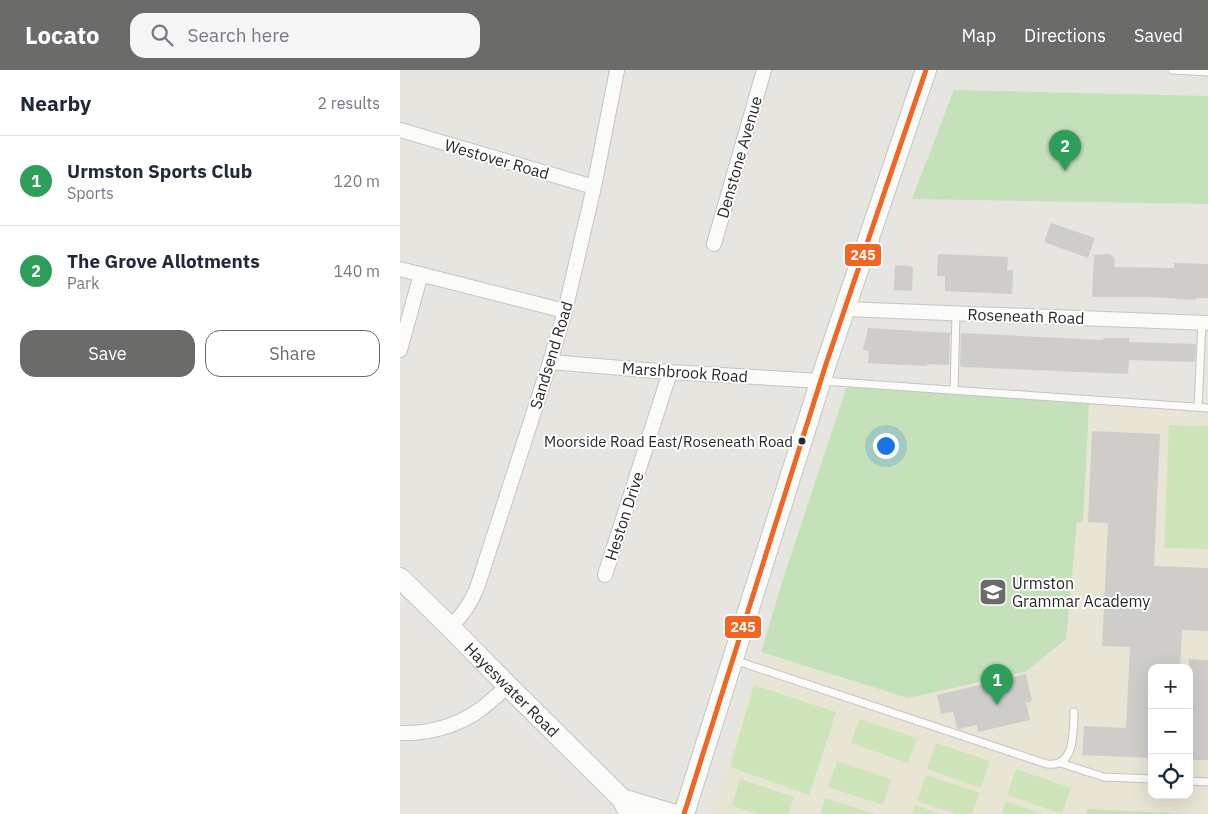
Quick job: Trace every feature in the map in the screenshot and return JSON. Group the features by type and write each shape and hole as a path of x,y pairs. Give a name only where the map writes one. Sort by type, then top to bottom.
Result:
{"street":[{"name":"Sandsend Road","path":"450,626 466,611 477,588 550,362 565,311 594,187 617,70"},
{"name":"Denstone Avenue","path":"714,244 764,70"},
{"path":"684,814 820,381 926,70"},
{"name":"Westover Road","path":"400,130 594,187"},
{"path":"400,269 565,311"},
{"path":"400,350 421,274"},
{"name":"Roseneath Road","path":"844,309 1205,323"},
{"name":"Marshbrook Road","path":"550,362 670,372 820,381"},
{"name":"Heston Drive","path":"605,575 670,372"},
{"name":"Hayeswater Road","path":"400,578 450,626 626,807 672,814"},
{"path":"400,733 436,730 466,718 480,710 508,686"}],"lane":[{"path":"1172,70 1208,72"},
{"path":"954,390 956,313"},
{"path":"1198,407 1205,323"},
{"path":"820,381 1208,408"},
{"path":"733,660 1047,764 1054,765 1060,763 1069,753 1074,712"},
{"path":"1060,763 1104,777 1148,779"},
{"path":"1193,781 1208,782"}],"shaded area":[{"name":"Urmston Grammar Academy","path":"848,387 1208,412 1208,814 712,814 784,576"}],"green space":[{"path":"954,90 1208,96 1208,204 912,199"},
{"path":"851,385 1071,401 1089,404 1083,522 1077,522 1066,639 1025,672 908,698 761,652 846,389"},
{"path":"1169,425 1208,426 1208,549 1164,548"},
{"path":"754,685 836,712 809,795 730,767"},
{"path":"859,719 917,738 908,763 851,743"},
{"path":"936,743 990,761 981,788 927,769"},
{"path":"837,761 891,779 883,805 828,787"},
{"path":"1016,769 1071,788 1062,814 1007,795"},
{"path":"926,775 980,793 972,814 956,814 917,801"},
{"path":"740,779 794,797 789,814 758,814 732,806"},
{"path":"825,798 875,814 820,814"},
{"path":"1006,801 1043,814 1001,814"},
{"path":"915,805 940,814 912,814"},
{"path":"1087,809 1191,814 1086,814"}],"building":[{"path":"1051,223 1095,238 1088,258 1044,242"},
{"path":"938,254 1008,257 1007,270 1013,270 1012,294 945,291 945,276 937,276"},
{"path":"1110,254 1115,259 1114,267 1174,268 1174,263 1208,264 1208,298 1196,298 1196,300 1152,297 1092,297 1094,255"},
{"path":"895,265 913,267 912,291 894,290"},
{"path":"868,328 950,333 949,365 927,364 927,366 868,363 869,351 863,350"},
{"path":"961,333 1103,340 1103,338 1129,338 1129,342 1196,344 1195,362 1129,360 1128,374 963,367 960,366"},
{"path":"1092,431 1160,434 1154,566 1208,568 1208,631 1182,630 1180,664 1148,664 1148,758 1082,755 1084,726 1126,728 1130,647 1102,646 1108,523 1088,522"},
{"path":"1189,659 1208,660 1208,760 1193,760 1193,664 1189,664"},
{"path":"1026,674 1032,701 1026,703 1030,720 978,732 977,725 957,728 953,712 941,714 937,695"}],"transit line":[{"name":"245","path":"684,814 826,364 926,70"}],"place":[{"name":"The Grove Allotments","path":"1065,171"},
{"name":"Moorside Road East/Roseneath Road","path":"802,441"},
{"name":"Urmston Grammar Academy","path":"993,592"},
{"name":"Urmston Sports Club","path":"997,705"}]}
